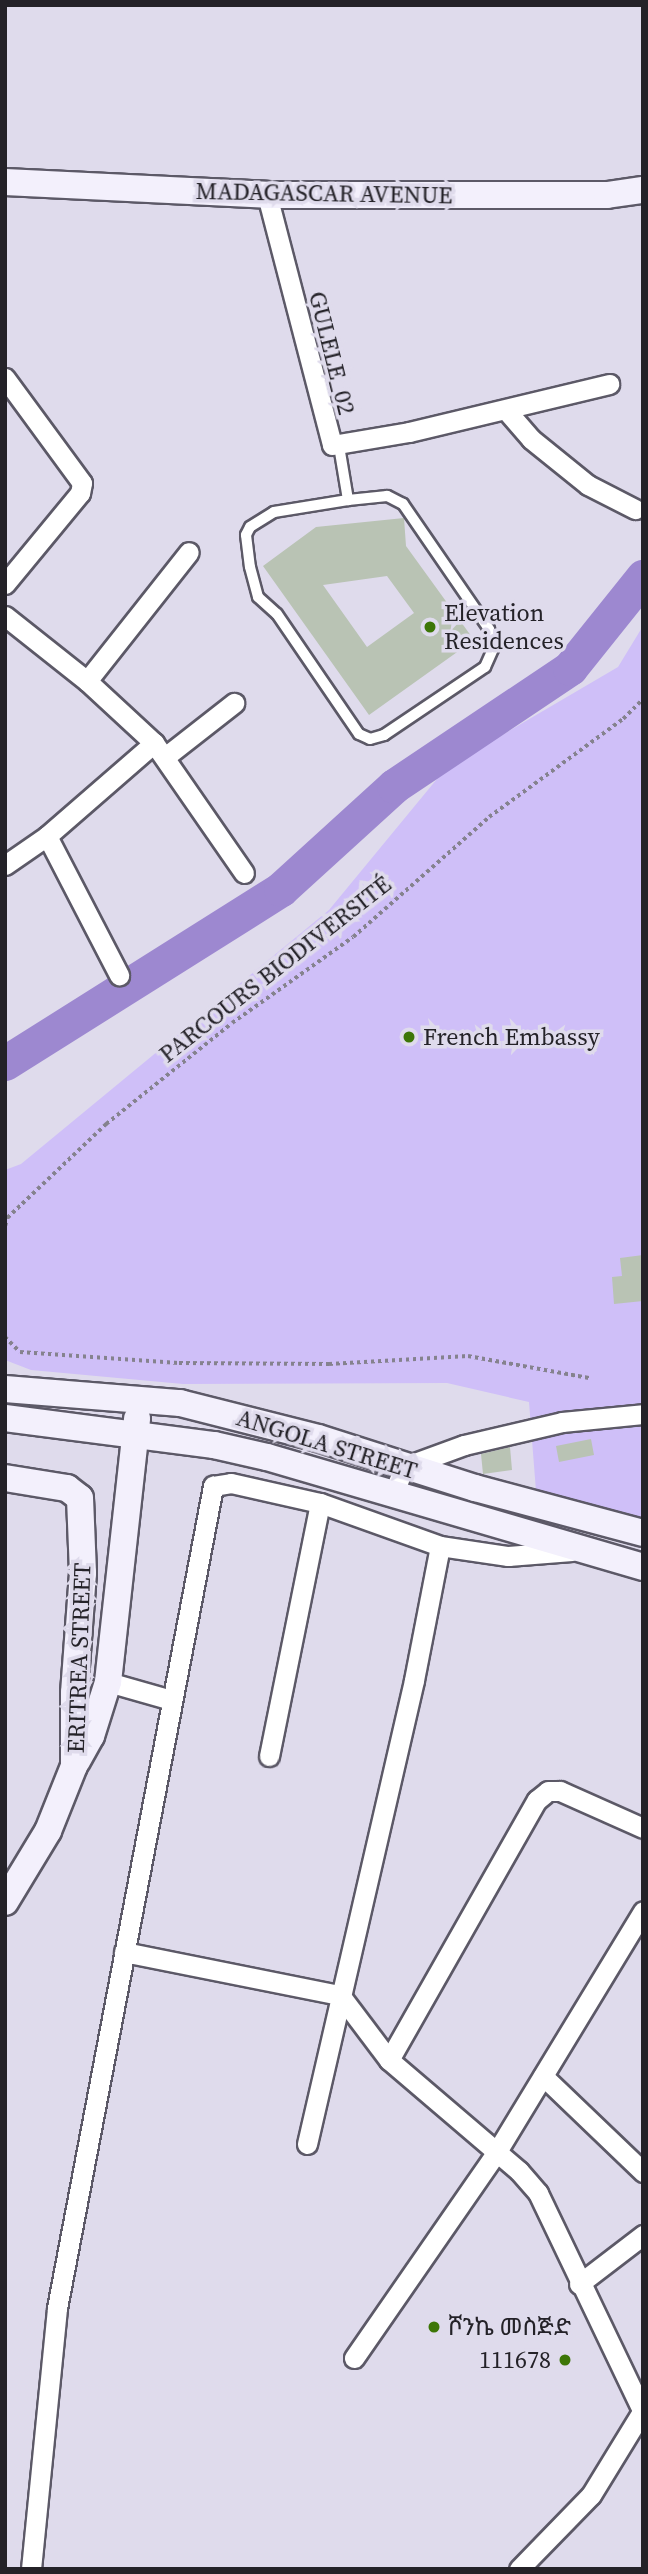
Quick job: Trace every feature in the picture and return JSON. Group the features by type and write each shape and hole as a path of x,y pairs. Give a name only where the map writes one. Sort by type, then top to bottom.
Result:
{"main road":[{"name":"MADAGASCAR AVENUE","path":"5,181 267,195 640,186"},
{"name":"ANGOLA STREET","path":"10,1390 180,1403 243,1418 404,1467 643,1533"},
{"path":"74,1766 91,1736 108,1682 140,1401"},
{"path":"5,1418 214,1445 394,1492 479,1523 643,1567"},
{"name":"ERITREA STREET","path":"5,1478 67,1488 80,1498 82,1508 74,1766 48,1831 5,1902"}],"street":[{"name":"GULELE_02","path":"267,195 328,440 339,446 410,432 609,384"},
{"path":"5,378 82,483 80,493 5,584"},
{"path":"506,410 531,439 588,485 635,509"},
{"path":"87,681 189,552"},
{"path":"5,616 87,681 159,750 244,873"},
{"path":"5,865 159,750 234,703"},
{"path":"47,836 119,975"},
{"path":"394,1492 404,1467 464,1445 562,1422 643,1414"},
{"path":"30,2569 57,2308 213,1486 231,1483 320,1503 440,1546 508,1556 580,1550"},
{"path":"270,1756 320,1503"},
{"path":"307,2144 414,1680 440,1546"},
{"path":"108,1682 171,1700"},
{"path":"389,2060 537,1800 548,1791 561,1791 643,1828"},
{"path":"354,2358 496,2152 643,1911"},
{"path":"124,1952 340,1995 389,2060 496,2152 538,2193 579,2284 643,2411 591,2495 519,2569"},
{"path":"543,2076 643,2172"},
{"path":"579,2284 643,2235"}],"lane":[{"path":"339,446 348,500"},
{"path":"387,496 403,504 489,629 493,649 485,667 384,736 370,739 359,734 277,614 258,597 246,535 250,527 274,512 348,500 387,496"}],"path":[{"name":"PARCOURS BIODIVERSITÉ","path":"5,1226 7,1218 106,1124 232,1023 353,937 489,817 623,719 643,699"},
{"path":"5,1337 20,1352 179,1363 329,1364 468,1356 589,1378"}],"shaded area":[{"name":"French Embassy","path":"643,626 643,1528 536,1491 529,1402 447,1383 183,1384 31,1370 5,1360 5,1170 21,1164 329,910 446,768 618,667"}],"building":[{"name":"Elevation Residences","path":"404,518 406,546 474,640 369,715 263,566 316,527","holes":["387,576 414,613 367,647 323,585"]},
{"path":"643,1255 643,1301 614,1304 612,1277 622,1276 620,1258"},
{"path":"591,1439 594,1455 559,1462 556,1446"},
{"path":"510,1447 512,1470 483,1474 481,1454"}],"waterway":[{"path":"5,1063 281,889 394,786 570,668 643,577"}],"place":[{"name":"Elevation Residences","path":"430,627"},
{"name":"French Embassy","path":"409,1037"},
{"name":"ሾንኬ መስጅድ","path":"434,2327"},
{"name":"111678","path":"565,2360"}]}
